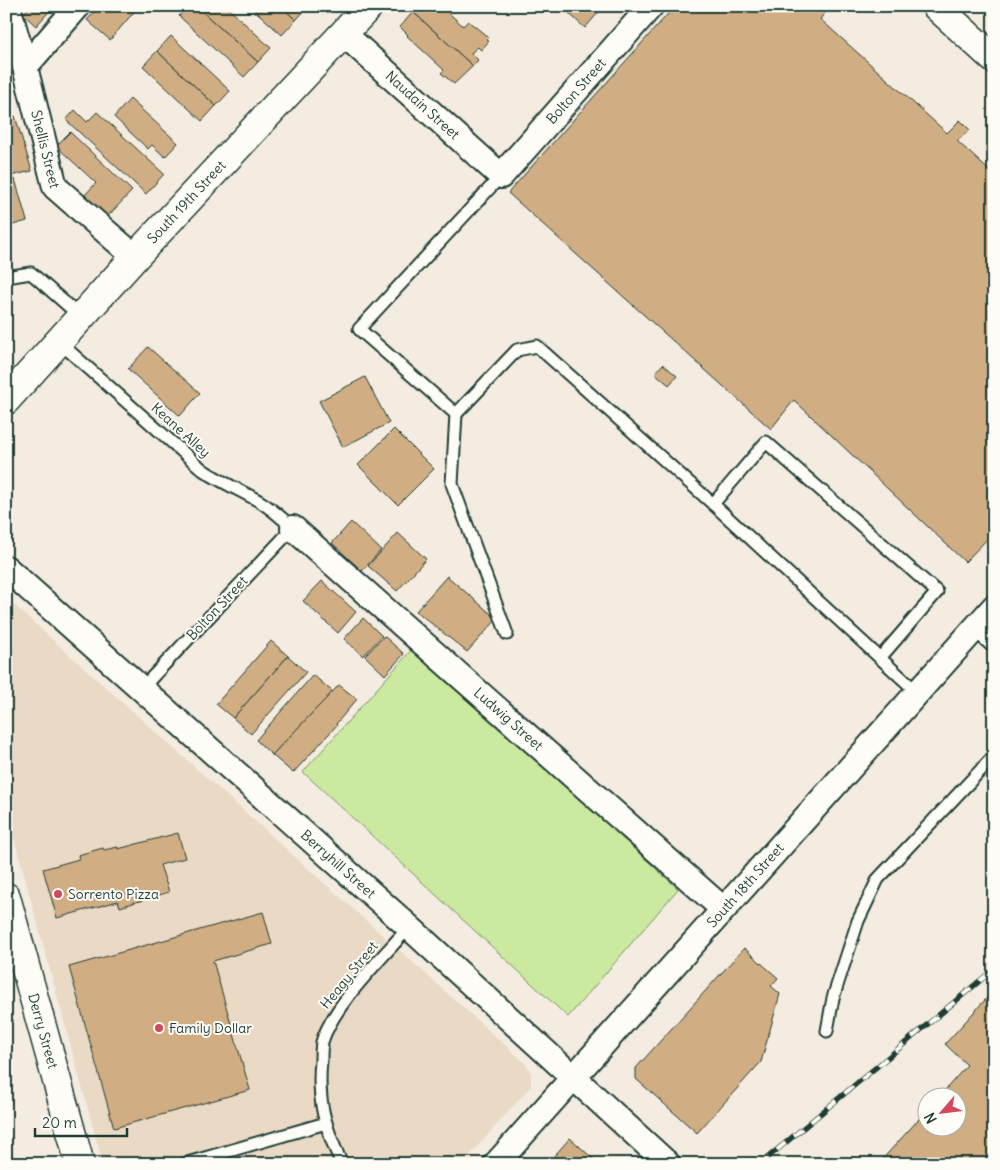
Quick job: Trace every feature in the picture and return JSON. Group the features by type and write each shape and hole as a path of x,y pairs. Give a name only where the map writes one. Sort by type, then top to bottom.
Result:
{"main road":[{"name":"South 19th Street","path":"6,400 135,257 369,6"},
{"path":"936,6 994,59"},
{"name":"Derry Street","path":"6,897 80,1164"}],"street":[{"name":"Shellis Street","path":"8,6 55,187 135,257"},
{"path":"25,67 78,6"},
{"name":"Bolton Street","path":"501,176 652,6"},
{"name":"Naudain Street","path":"344,34 501,176"},
{"name":"Ludwig Street","path":"293,528 723,909"},
{"name":"Berryhill Street","path":"6,568 410,927 668,1164"},
{"name":"South 18th Street","path":"496,1164 994,608"}],"lane":[{"path":"456,414 359,329 501,176"},
{"path":"6,277 31,273 81,317"},
{"name":"Keane Alley","path":"59,342 203,470 229,486 259,500 293,528"},
{"path":"507,634 452,484 456,414 517,350 537,346 918,692"},
{"path":"713,504 766,442 937,592 880,658"},
{"name":"Bolton Street","path":"142,688 293,528"},
{"path":"974,630 994,648"},
{"path":"826,1031 833,998 858,921 878,879 994,756"},
{"name":"Heagy Street","path":"342,1164 331,1140 322,1110 320,1074 322,1042 333,1018 349,996 410,927"},
{"path":"184,1164 326,1123"}],"shaded area":[{"path":"6,598 525,1063 531,1073 531,1086 462,1164 103,1164 6,808"}],"green space":[{"path":"414,647 678,889 568,1017 303,772"}],"building":[{"path":"30,6 54,6 36,26 23,14"},
{"path":"100,6 139,6 110,40 87,20"},
{"path":"188,6 196,6 258,62 244,77 179,16"},
{"path":"196,6 226,6 271,48 258,62"},
{"path":"250,6 281,6 296,20 282,35"},
{"path":"281,6 309,6 296,20"},
{"path":"418,6 441,6 463,26 468,21 488,37 486,39 489,41 481,50 478,47 471,53 478,60 473,66 413,12"},
{"path":"561,6 604,6 585,28"},
{"path":"675,6 831,6 820,19 947,133 960,120 970,130 957,141 994,175 994,532 965,562 794,400 771,429 508,193"},
{"path":"413,12 473,66 454,84 441,73 444,70 407,36 400,27"},
{"path":"171,36 230,91 216,106 157,51"},
{"path":"157,51 216,106 202,121 143,66"},
{"path":"130,99 178,143 165,157 152,145 148,149 114,117"},
{"path":"75,110 87,122 97,112 164,174 146,194 66,120"},
{"path":"15,116 32,171 6,177 6,118"},
{"path":"70,132 132,191 107,217 84,196 96,183 56,146"},
{"path":"15,179 27,221 6,227 6,182"},
{"path":"148,347 200,393 180,416 128,369"},
{"path":"663,364 677,376 669,385 655,373"},
{"path":"365,377 389,423 343,447 319,401"},
{"path":"394,429 434,469 398,505 358,465"},
{"path":"351,522 381,550 362,571 332,543"},
{"path":"398,533 426,559 397,591 368,566"},
{"path":"447,576 497,619 467,652 416,611"},
{"path":"322,581 356,612 338,633 303,601"},
{"path":"363,618 382,636 363,656 344,639"},
{"path":"384,636 404,654 385,675 365,656"},
{"path":"271,641 288,656 233,718 216,704"},
{"path":"288,656 306,672 251,734 233,718"},
{"path":"313,675 333,692 272,755 256,740"},
{"path":"339,685 357,699 337,725 293,773 272,755"},
{"path":"178,833 185,858 160,865 169,892 120,907 118,901 57,918 43,869 79,859 78,855 103,848 104,850 118,847 118,849"},
{"name":"Family Dollar","path":"263,912 272,944 213,961 250,1090 114,1128 69,967"},
{"path":"744,948 778,978 771,986 780,994 761,1062 697,1133 636,1079 636,1068"},
{"path":"994,990 994,1164 878,1164 918,1120 918,1138 968,1138 968,1088 947,1088 967,1065 945,1044"},
{"path":"570,1138 599,1164 547,1164"}],"railway":[{"path":"760,1164 994,969"}],"place":[{"name":"Sorrento Pizza","path":"58,894"},
{"name":"Family Dollar","path":"159,1028"}]}
